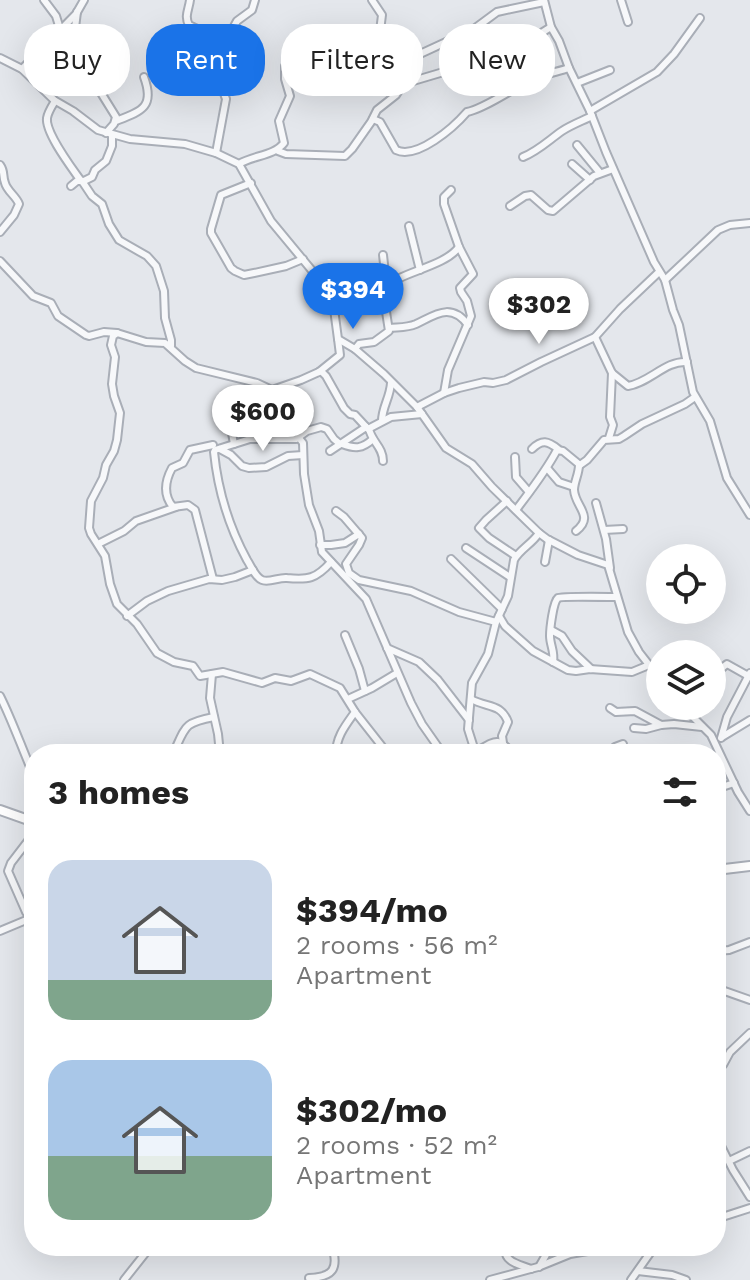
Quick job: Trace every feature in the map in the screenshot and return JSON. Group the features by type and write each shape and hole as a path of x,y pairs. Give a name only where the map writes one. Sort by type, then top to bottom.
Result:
{"street":[{"path":"44,0 58,24"},
{"path":"66,24 84,0"},
{"path":"189,24 190,0"},
{"path":"235,24 252,10 255,0"},
{"path":"372,0 382,15 380,31 395,42 407,60 474,29 497,12 544,1 550,24"},
{"path":"621,0 628,22"},
{"path":"76,24 77,12"},
{"path":"523,157 657,72 700,18"},
{"path":"555,34 665,280 695,397 710,421 727,478 750,515"},
{"path":"0,58 22,69 55,101 98,130 130,139 185,144 239,164 271,221 316,274 332,303 340,355 319,372 229,406 234,444"},
{"path":"373,119 380,122 396,150 405,152 431,143 467,112 476,111 532,80 569,68"},
{"path":"577,83 610,70"},
{"path":"239,164 254,156 278,151 345,156 379,106 396,95 400,87 407,82 439,74"},
{"path":"116,121 144,108 149,94 144,77"},
{"path":"71,186 92,177 106,161 111,149 109,134 116,117 103,96"},
{"path":"216,153 224,96"},
{"path":"278,151 285,141 279,118 290,96"},
{"path":"55,101 47,114 47,125 54,142 92,196 102,204 119,240 155,264 164,291 165,318 171,346"},
{"path":"577,145 600,173"},
{"path":"572,164 590,180"},
{"path":"0,165 6,186 19,204 0,232"},
{"path":"510,206 531,195 553,211 600,173 613,169"},
{"path":"251,183 221,195 211,229 231,268 244,275 303,259"},
{"path":"444,393 448,370 471,316 460,288 473,274 459,247 444,204 444,197 451,190"},
{"path":"665,280 718,230 750,223"},
{"path":"409,226 420,270"},
{"path":"351,286 386,282 420,270 450,256 459,247"},
{"path":"355,349 359,344 380,339 389,328 384,299 383,255"},
{"path":"0,261 33,296 51,303 58,316 86,335 111,332 146,342 165,343 196,368 257,383 272,390"},
{"path":"417,407 444,393 475,384 506,380 595,337 659,272"},
{"path":"389,328 415,324 443,312 454,313 468,325"},
{"path":"117,333 111,345 115,357 112,384 120,408 116,446 91,501 89,528 105,556 113,596 164,658 193,666 200,676 228,673 262,683 275,678 291,681 310,674 336,686 380,744"},
{"path":"595,337 612,373 628,386 678,362 687,362"},
{"path":"338,339 355,349 417,407 446,448 472,464 539,533 610,568"},
{"path":"319,372 326,376 344,408 368,428 382,451 383,461"},
{"path":"609,438 613,425 610,419 612,373"},
{"path":"382,421 391,382"},
{"path":"579,465 604,440 619,439 695,397"},
{"path":"330,451 391,417 422,414"},
{"path":"176,507 170,504 166,492 171,470 185,462 190,450 250,439 299,438 307,431 321,427 341,444 358,448 373,439"},
{"path":"299,438 303,443 309,505 319,531 322,552 366,599 397,673 422,724 436,744"},
{"path":"532,449 544,441 550,443 579,465 574,493 584,520 576,531"},
{"path":"216,447 249,468 266,467 288,456 303,455"},
{"path":"216,447 214,455 225,513 253,570 263,581 281,577 304,580 321,573 331,562"},
{"path":"516,510 558,449"},
{"path":"515,457 516,477 529,492"},
{"path":"547,468 559,482 574,487"},
{"path":"507,501 479,528 516,556"},
{"path":"596,503 628,632 646,660"},
{"path":"98,544 136,521 188,505 195,510 213,579"},
{"path":"336,511 362,538 346,564 349,573 359,580 411,591 459,612 499,616"},
{"path":"604,530 623,529"},
{"path":"474,744 469,733 472,683 488,654 510,589 516,556 539,533"},
{"path":"320,545 342,544 359,534"},
{"path":"545,562 549,540"},
{"path":"466,548 510,577"},
{"path":"451,559 467,574 505,626 527,646 553,662 572,671 632,672 646,666"},
{"path":"127,616 154,597 202,581 222,580 253,570"},
{"path":"366,599 382,585"},
{"path":"553,662 550,634 553,605 557,599 567,596 617,597"},
{"path":"551,630 562,636 591,669"},
{"path":"345,635 365,691"},
{"path":"387,648 419,662 438,680 469,720"},
{"path":"718,740 749,675 726,665"},
{"path":"348,699 397,673"},
{"path":"212,674 209,691 218,744"},
{"path":"0,696 24,754"},
{"path":"471,699 496,707 508,722 502,736 503,743 488,744"},
{"path":"610,708 620,713 639,712 661,725"},
{"path":"336,744 355,712"},
{"path":"178,744 188,725 214,717"},
{"path":"695,720 719,744"},
{"path":"718,740 750,720"},
{"path":"634,728 674,724 702,727"},
{"path":"726,762 750,811"},
{"path":"726,786 734,783"},
{"path":"0,810 24,818"},
{"path":"24,846 8,871 24,902"},
{"path":"726,869 750,866"},
{"path":"0,931 24,923"},
{"path":"726,950 750,942"},
{"path":"726,992 750,1000"},
{"path":"726,1059 750,1033"},
{"path":"729,1161 750,1151"},
{"path":"726,1157 750,1197"},
{"path":"726,1216 750,1208"},
{"path":"124,1280 143,1256"},
{"path":"309,1278 322,1278 332,1271 335,1256"},
{"path":"506,1256 535,1268"},
{"path":"535,1268 544,1256"},
{"path":"490,1280 565,1256"},
{"path":"631,1280 648,1256"},
{"path":"638,1271 686,1280"}]}
